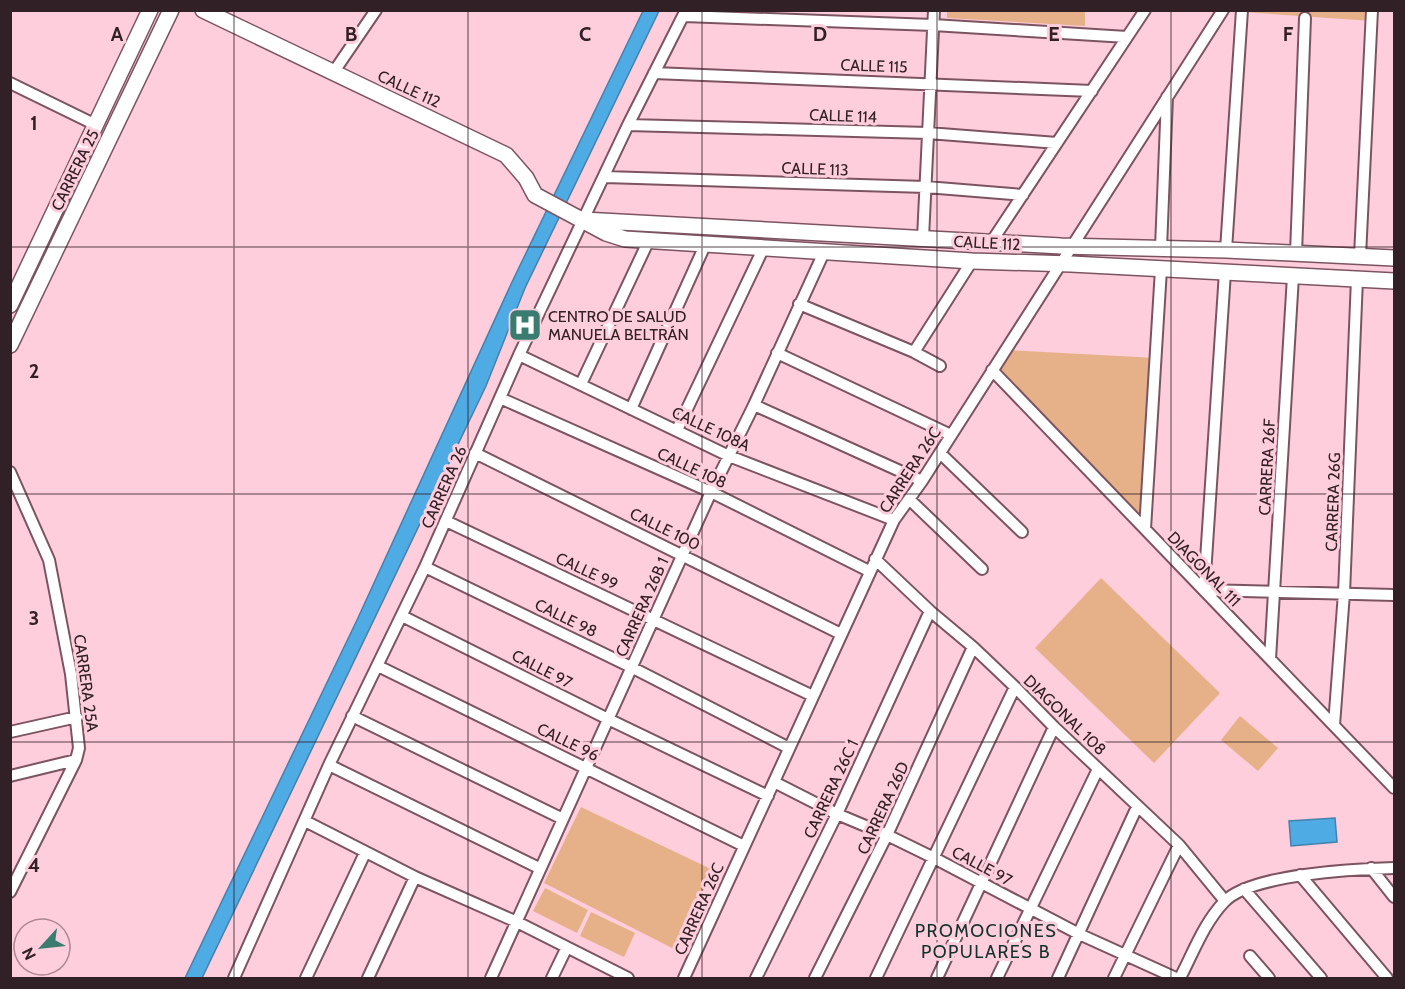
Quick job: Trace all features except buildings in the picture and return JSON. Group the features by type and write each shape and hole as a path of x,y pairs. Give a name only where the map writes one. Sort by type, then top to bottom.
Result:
{"street":[{"path":"134,10 140,32"},
{"name":"CARRERA 25","path":"10,305 150,10"},
{"name":"CARRERA 25","path":"10,345 171,10"},
{"name":"CALLE 112","path":"203,10 506,155 526,178 535,195 606,233 625,239 972,261 1395,281"},
{"path":"333,73 376,10"},
{"path":"923,238 934,10"},
{"path":"992,241 1145,10"},
{"name":"CARRERA 26C","path":"687,978 744,846 894,520 922,481 1222,10"},
{"path":"1226,250 1242,10"},
{"path":"1360,256 1372,10"},
{"path":"685,13 1127,37"},
{"name":"CARRERA 26","path":"234,978 329,765 446,521 579,218 605,177 628,124 685,13"},
{"path":"1296,253 1305,18"},
{"name":"CALLE 115","path":"654,72 1092,91"},
{"path":"10,83 96,125"},
{"path":"1161,248 1167,97"},
{"name":"CALLE 114","path":"628,124 928,134 1058,143"},
{"name":"CALLE 113","path":"605,177 926,187 1023,195"},
{"name":"CALLE 112","path":"579,218 1072,247 1226,250 1395,258"},
{"path":"581,384 648,242"},
{"path":"631,409 706,243"},
{"path":"677,430 764,247"},
{"name":"CARRERA 26B 1","path":"491,978 682,555 825,250"},
{"path":"914,352 972,261"},
{"path":"1145,529 1161,269"},
{"path":"1225,272 1204,590 1395,595"},
{"name":"CARRERA 26F","path":"1270,659 1293,276"},
{"name":"CARRERA 26G","path":"1334,725 1344,593 1357,279"},
{"path":"799,304 914,352 940,366"},
{"path":"777,353 951,435"},
{"name":"CALLE 108A","path":"519,355 729,456 894,520"},
{"name":"DIAGONAL 111","path":"992,370 1395,788"},
{"name":"CALLE 108","path":"500,398 711,492 870,571"},
{"path":"754,405 922,481"},
{"name":"CALLE 100","path":"475,453 841,634"},
{"path":"940,453 1022,532"},
{"name":"CARRERA 25A","path":"10,472 49,560 67,651 77,717 79,748 76,760 10,892"},
{"path":"909,499 981,569"},
{"name":"CALLE 99","path":"446,521 813,696"},
{"name":"DIAGONAL 108","path":"875,559 930,611 973,647 1179,845 1225,901"},
{"name":"CALLE 98","path":"425,567 632,667 789,748"},
{"name":"CARRERA 26C 1","path":"756,978 837,814 930,611"},
{"name":"CALLE 97","path":"402,616 768,796"},
{"name":"CARRERA 26D","path":"815,978 887,835 973,647"},
{"name":"CALLE 96","path":"378,666 744,846"},
{"path":"876,978 1015,687"},
{"path":"352,716 563,819"},
{"path":"10,732 77,717"},
{"path":"937,978 1054,727"},
{"path":"10,776 76,760"},
{"path":"329,765 539,868"},
{"path":"997,978 1098,769"},
{"name":"CALLE 97","path":"774,782 837,814 934,858 1079,934 1178,978"},
{"path":"1058,978 1137,807"},
{"path":"305,821 415,877 517,922 616,976 628,978"},
{"path":"1114,978 1179,845"},
{"path":"306,978 365,853"},
{"path":"1371,868 1395,897"},
{"path":"1178,978 1206,928 1225,901 1244,889 1300,875 1395,868"},
{"path":"1300,875 1386,978"},
{"path":"368,978 415,877"},
{"path":"1244,889 1321,978"},
{"path":"552,978 566,949"},
{"path":"1250,956 1269,978"}],"shaded area":[{"path":"947,11 1085,11 1085,26 947,18"},
{"path":"1372,11 1372,21 1242,12"},
{"path":"1006,350 1156,358 1145,529 992,370"},
{"path":"1101,578 1220,693 1154,763 1035,648"},
{"path":"1240,716 1278,748 1258,771 1221,740"},
{"path":"581,807 713,870 676,950 544,883"},
{"path":"545,888 588,910 577,933 533,911"},
{"path":"591,912 635,933 624,957 580,936"}],"water":[{"path":"643,11 659,11 525,288 486,386 202,978 185,978 357,620 512,282"},
{"path":"1335,818 1337,842 1291,846 1289,821"}],"place":[{"name":"CENTRO DE SALUD MANUELA BELTRÁN","path":"525,325"}],"district":[{"name":"PROMOCIONES POPULARES B","path":"986,941"}]}
